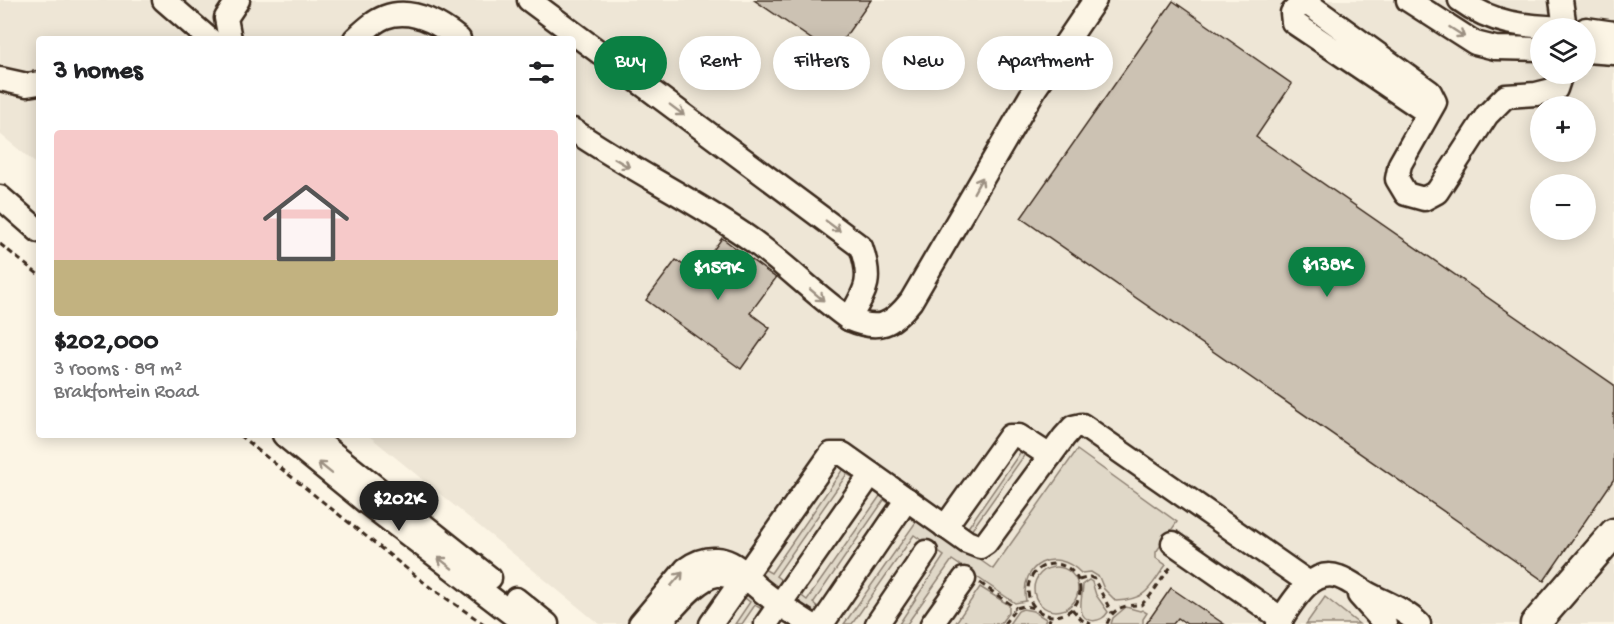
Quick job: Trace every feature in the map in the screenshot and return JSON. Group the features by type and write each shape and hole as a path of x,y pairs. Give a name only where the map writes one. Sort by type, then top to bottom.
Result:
{"main road":[{"path":"1535,624 1614,533"},
{"path":"1551,624 1614,548"}],"street":[{"path":"164,0 206,36"},
{"path":"229,36 226,18 238,0"},
{"path":"529,0 861,247 868,268 865,293 849,319"},
{"path":"576,132 609,155 711,213 755,242 849,319 862,325 887,324 900,315 911,301 1036,87 1095,0"},
{"path":"1408,0 1475,43 1495,48 1530,50"},
{"path":"1460,0 1490,18 1530,26"},
{"path":"1561,0 1564,18"},
{"path":"1428,113 1293,22 1292,13 1301,4 1311,6 1430,92 1435,102 1400,164 1397,179 1406,194 1424,199 1437,192 1487,115 1506,96 1536,94 1556,89 1558,84"},
{"path":"358,36 370,26 402,7 455,36"},
{"path":"1596,30 1614,33"},
{"path":"1596,52 1614,53"},
{"path":"0,79 27,85 36,84"},
{"path":"0,179 36,209"},
{"path":"0,197 36,228"},
{"path":"711,624 747,580 831,454 843,454 972,545 984,545 1064,436 1073,427 1082,425 1087,426 1316,580 1343,584 1357,594 1385,624"},
{"path":"945,527 1011,436 1019,436 1050,456"},
{"path":"288,438 366,502 525,624"},
{"path":"314,438 547,624"},
{"path":"766,624 871,474"},
{"path":"822,624 907,500"},
{"path":"1177,547 1280,622 1316,580 1334,575 1399,608 1419,624"},
{"path":"877,624 926,552"},
{"path":"640,624 677,578 694,563 708,558 727,561 747,580 810,624"},
{"path":"659,624 704,580 718,575 747,580"},
{"path":"932,624 964,579"}],"path":[{"path":"0,244 36,273"},
{"path":"243,438 431,588 484,624"},
{"path":"1107,624 1112,613 1127,604 1141,605 1150,596 1177,547"},
{"path":"1004,624 1016,608 1024,606 1035,608 1051,616 1060,615 1072,609 1081,593 1079,580 1072,570 1056,563 1039,568 1029,583 1028,592 1035,608"},
{"path":"964,579 968,574 1016,608"},
{"path":"1079,580 1089,577 1094,579 1112,613"},
{"path":"1072,609 1082,620 1091,624"},
{"path":"1048,624 1051,616"}],"shaded area":[{"path":"0,0 1614,0 1614,624 599,624 372,438 576,438 576,36 36,36 36,164 0,134"},
{"path":"1024,447 1028,450 971,531 967,529"},
{"path":"1077,450 1177,522 1156,552 1156,558 1166,565 1151,586 1141,595 1116,601 1104,589 1099,577 1091,572 1081,573 1071,565 1050,560 1033,569 1025,588 1026,601 1015,603 952,560 907,624 899,624 944,556 914,535 852,624 844,624 916,522 907,516 914,514 993,569"},
{"path":"836,460 857,473 856,479 847,474 776,576 785,583 778,589 760,576 760,571 762,568 771,573 843,469 835,463"},
{"path":"873,487 894,499 893,506 884,500 813,603 822,610 815,615 797,603 797,598 799,594 807,600 880,496 871,490"},
{"path":"1056,567 1072,573 1078,589 1072,605 1056,611 1040,605 1034,589 1040,573"},
{"path":"1089,580 1108,612 1101,619 1093,621 1082,614 1081,609 1083,584"},
{"path":"980,587 1009,605 1009,612 1000,624 970,624 965,621 963,624 955,624"},
{"path":"746,592 765,605 763,610 755,605 742,624 735,624 750,602 741,595"},
{"path":"1325,597 1359,624 1306,624"},
{"path":"1126,607 1147,613 1143,624 1111,624 1113,618"},
{"path":"1023,609 1033,611 1046,619 1044,624 1009,624 1018,611"}],"building":[{"path":"754,0 871,0 846,36 807,36"},
{"path":"1173,1 1292,84 1256,137 1614,385 1614,479 1544,581 1021,218 1111,90 1113,90 1113,87"},
{"path":"722,238 776,278 750,313 770,328 741,369 646,300 676,260 696,274"},
{"path":"1171,588 1224,624 1187,624 1178,618 1173,624 1146,624"}]}
